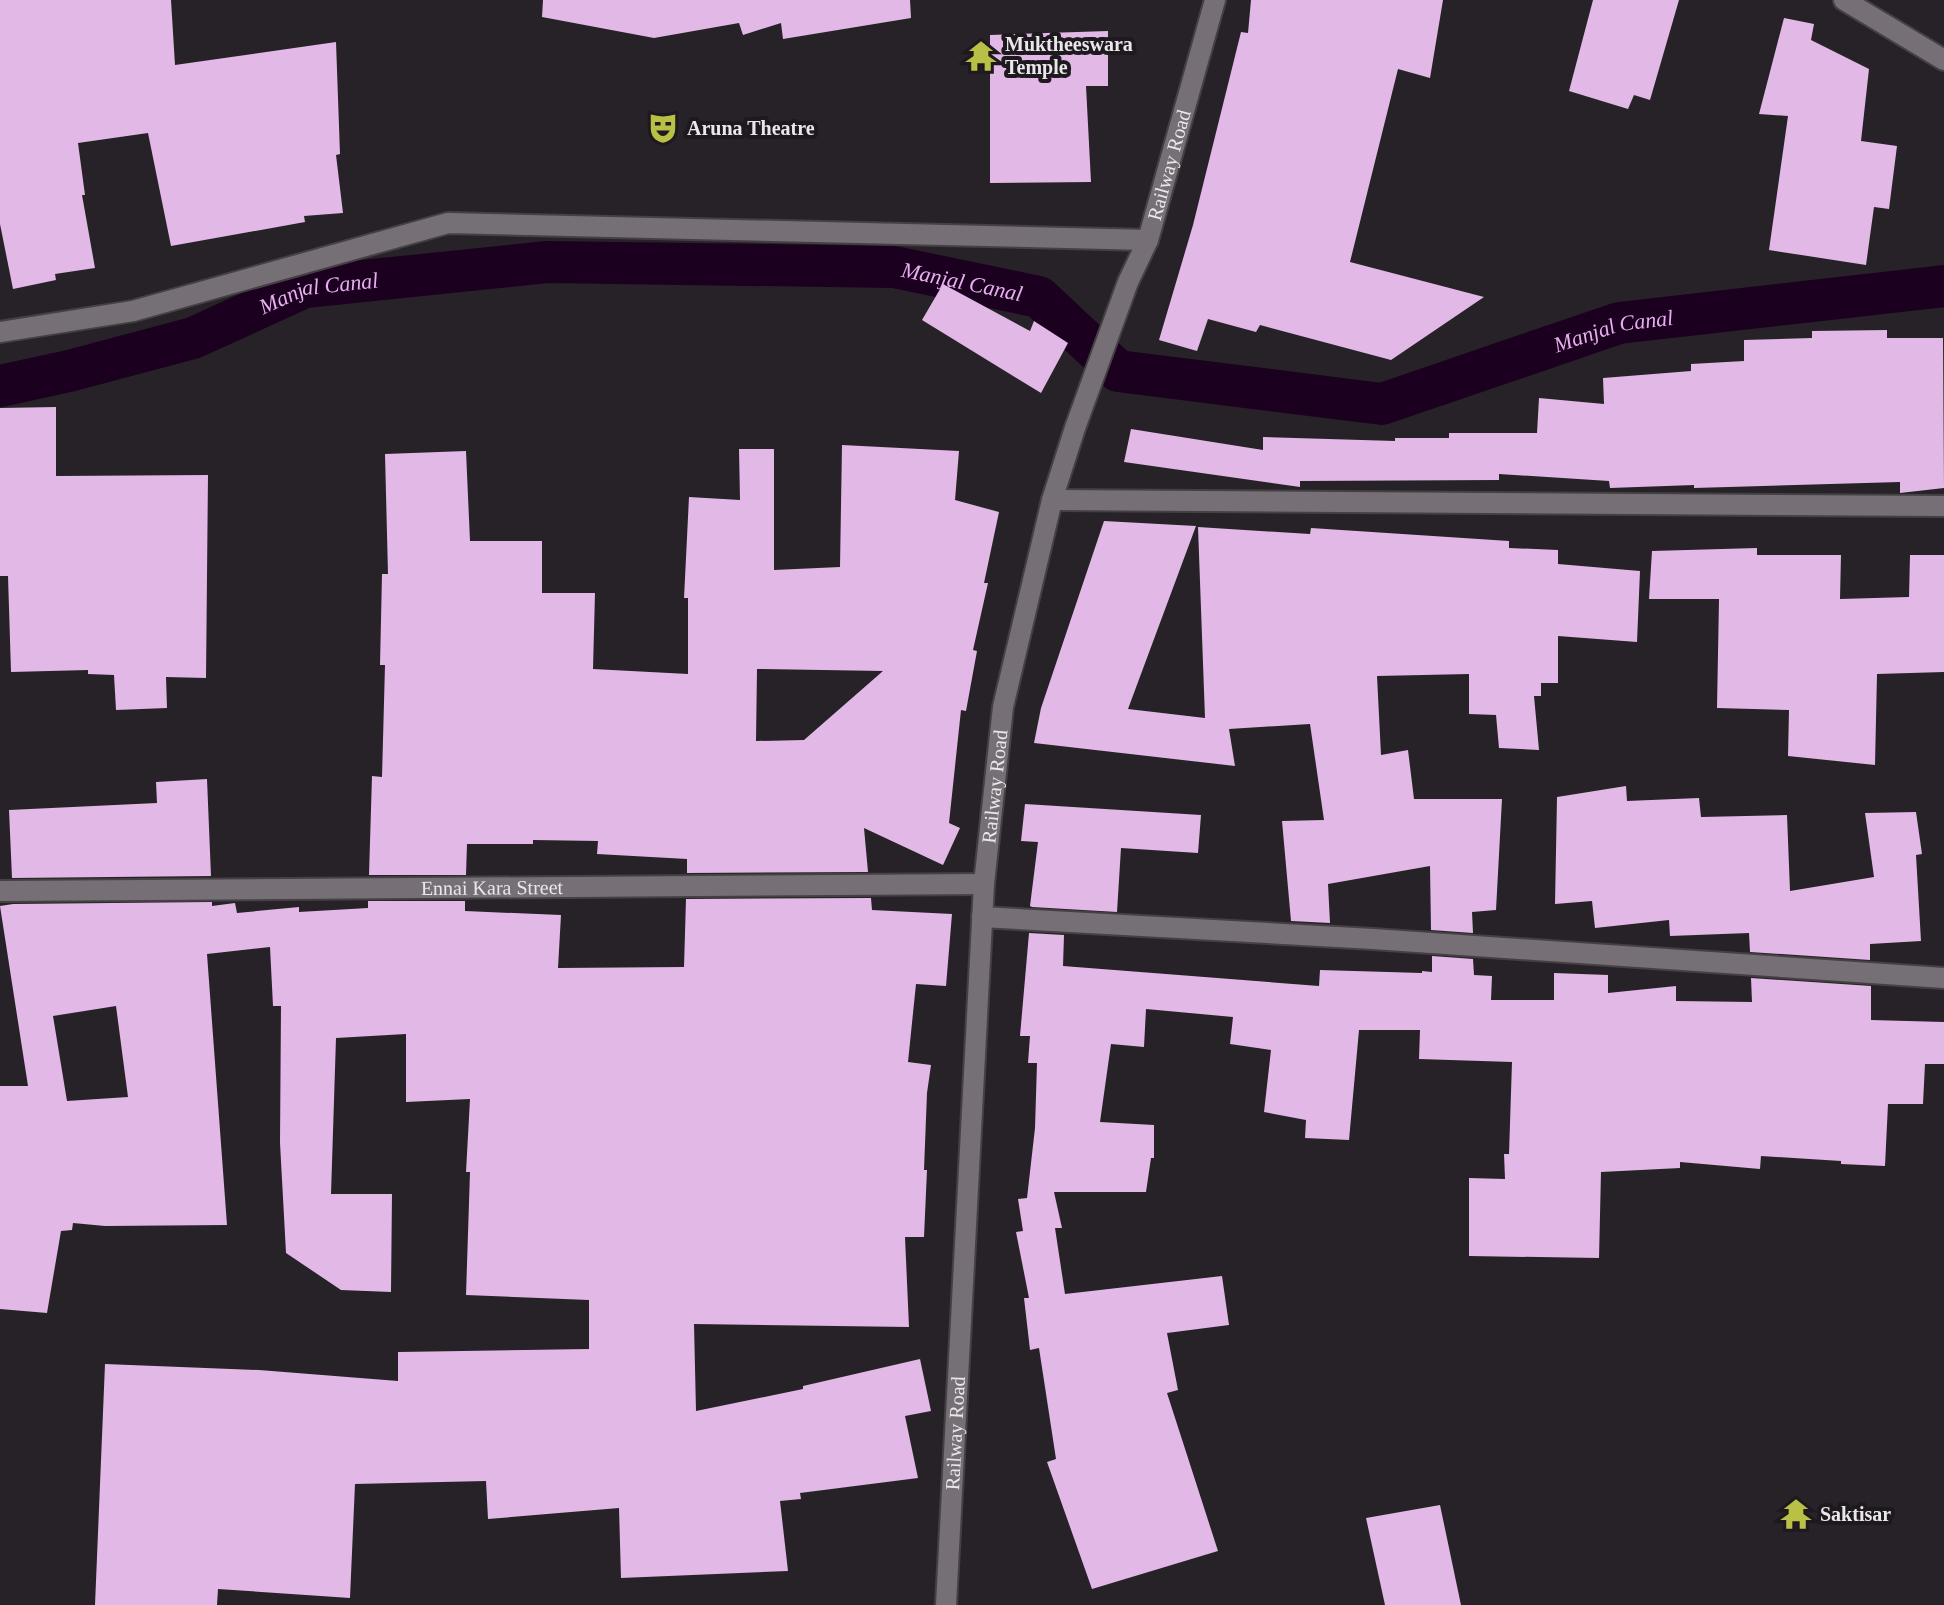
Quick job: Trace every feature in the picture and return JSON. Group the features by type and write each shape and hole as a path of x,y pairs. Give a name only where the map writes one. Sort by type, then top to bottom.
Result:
{"street":[{"name":"Railway Road","path":"947,1604 984,884 1003,707 1052,500 1128,282 1148,240 1215,0"},
{"path":"1844,0 1944,60"},
{"path":"0,332 133,311 448,223 1148,240"},
{"path":"1052,500 1944,506"},
{"name":"Ennai Kara Street","path":"0,891 984,884"},
{"path":"982,917 1373,939 1944,978"}],"building":[{"path":"0,0 171,0 175,65 336,42 340,154 336,155 343,213 304,216 305,222 171,246 148,133 78,143 85,195 82,195 95,268 55,274 56,280 13,289 0,224"},
{"path":"543,0 910,0 911,18 783,39 781,23 743,35 739,23 654,38 542,17"},
{"path":"1251,0 1443,0 1430,78 1398,69 1350,262 1484,297 1391,360 1260,325 1256,332 1208,319 1197,351 1159,340 1193,225 1241,32 1248,33"},
{"path":"1593,0 1679,0 1650,100 1634,95 1628,109 1569,91"},
{"path":"1784,18 1814,24 1811,40 1869,69 1861,141 1897,146 1889,209 1874,207 1866,265 1769,250 1788,116 1759,114"},
{"path":"1108,31 1108,86 1086,86 1091,182 990,183 990,35"},
{"path":"943,284 1030,331 1034,321 1068,343 1041,393 922,320"},
{"path":"1887,330 1887,338 1943,338 1944,488 1900,493 1900,482 1610,488 1609,481 1499,474 1499,480 1300,481 1300,487 1124,462 1131,429 1263,450 1263,437 1395,441 1395,438 1449,438 1449,433 1537,433 1539,398 1604,404 1603,378 1691,371 1691,364 1744,361 1744,340 1812,338 1812,331"},
{"path":"56,407 56,476 208,475 206,678 166,677 167,708 116,710 114,675 88,674 88,670 11,672 8,576 0,576 0,408"},
{"path":"842,445 959,451 955,500 999,512 984,583 988,583 973,650 977,651 966,711 961,710 949,823 960,828 943,865 864,828 868,872 687,873 687,859 597,854 598,841 533,840 533,844 467,844 466,875 369,875 372,776 382,777 385,665 380,665 382,574 388,574 385,454 466,451 470,541 542,541 542,593 595,593 593,669 688,674 688,598 684,598 689,497 740,500 739,449 774,449 774,570 840,567","holes":["757,669 883,671 804,740 756,741"]},
{"path":"1104,521 1196,526 1128,709 1205,718 1198,527 1310,534 1311,528 1509,541 1509,548 1558,550 1558,564 1640,571 1637,642 1558,636 1558,683 1541,683 1541,696 1534,696 1539,750 1499,748 1496,715 1469,714 1469,674 1377,676 1381,755 1408,750 1414,799 1502,799 1496,910 1472,912 1473,933 1431,930 1430,866 1328,884 1330,923 1291,921 1282,821 1324,820 1310,724 1229,729 1235,766 1034,743 1041,708"},
{"path":"1757,548 1757,555 1841,555 1840,599 1909,597 1910,555 1944,555 1944,672 1877,674 1875,765 1788,756 1789,710 1717,708 1719,599 1649,599 1652,551"},
{"path":"207,779 211,876 12,878 9,810 157,803 156,782"},
{"path":"1626,786 1627,801 1699,798 1701,817 1787,815 1790,891 1874,877 1865,813 1916,812 1922,854 1916,855 1921,941 1870,944 1870,960 1750,952 1749,933 1670,936 1669,920 1595,928 1592,901 1555,904 1557,797"},
{"path":"1025,804 1201,815 1198,853 1121,848 1117,912 1032,907 1038,842 1021,841"},
{"path":"871,898 872,910 952,914 946,986 916,984 908,1062 931,1065 927,1093 924,1237 905,1237 909,1327 694,1324 696,1411 803,1389 803,1386 920,1359 931,1411 905,1416 918,1478 800,1493 801,1499 780,1501 788,1571 621,1578 619,1508 488,1519 486,1481 355,1484 350,1598 218,1589 217,1605 95,1605 105,1364 259,1370 398,1381 398,1352 589,1349 589,1300 466,1295 470,1172 466,1172 470,1099 406,1102 406,1034 336,1038 331,1194 392,1194 391,1292 341,1290 286,1253 280,1143 281,1006 273,1006 270,947 207,954 227,1225 105,1226 73,1223 72,1230 61,1231 47,1313 0,1309 0,1086 28,1086 0,906 212,902 212,906 235,903 237,913 299,907 299,912 368,908 368,901 465,901 465,911 561,915 558,968 684,967 686,899","holes":["116,1006 128,1097 67,1101 53,1016"]},
{"path":"1029,933 1064,935 1063,966 1319,986 1320,970 1422,973 1432,972 1432,956 1473,959 1474,975 1492,976 1491,1000 1554,1000 1554,973 1608,975 1608,993 1676,986 1676,1001 1752,1002 1751,978 1871,986 1871,1020 1944,1022 1944,1064 1925,1064 1923,1104 1888,1104 1885,1166 1761,1156 1760,1169 1680,1162 1680,1168 1601,1172 1599,1258 1469,1256 1469,1178 1505,1179 1504,1154 1509,1154 1512,1062 1419,1059 1420,1030 1359,1030 1349,1140 1305,1138 1306,1120 1264,1112 1271,1050 1230,1044 1233,1017 1146,1009 1144,1047 1111,1044 1100,1122 1154,1125 1154,1158 1151,1158 1146,1192 1054,1192 1062,1228 1055,1228 1065,1294 1222,1276 1229,1325 1167,1333 1178,1390 1167,1393 1218,1551 1092,1589 1047,1462 1056,1459 1039,1348 1030,1350 1024,1298 1029,1298 1016,1232 1023,1231 1018,1199 1027,1198 1035,1128 1037,1063 1028,1063 1030,1036 1020,1036"},
{"path":"1440,1505 1461,1605 1385,1605 1366,1518"}],"waterway":[{"name":"Manjal Canal","path":"0,386 193,338 305,287 547,262 894,267 1039,297 1118,371 1382,404 1619,323 1944,286"}],"place":[{"name":"Muktheeswara Temple","path":"981,56"},
{"name":"Aruna Theatre","path":"663,128"},
{"name":"Saktisar","path":"1796,1514"}]}
